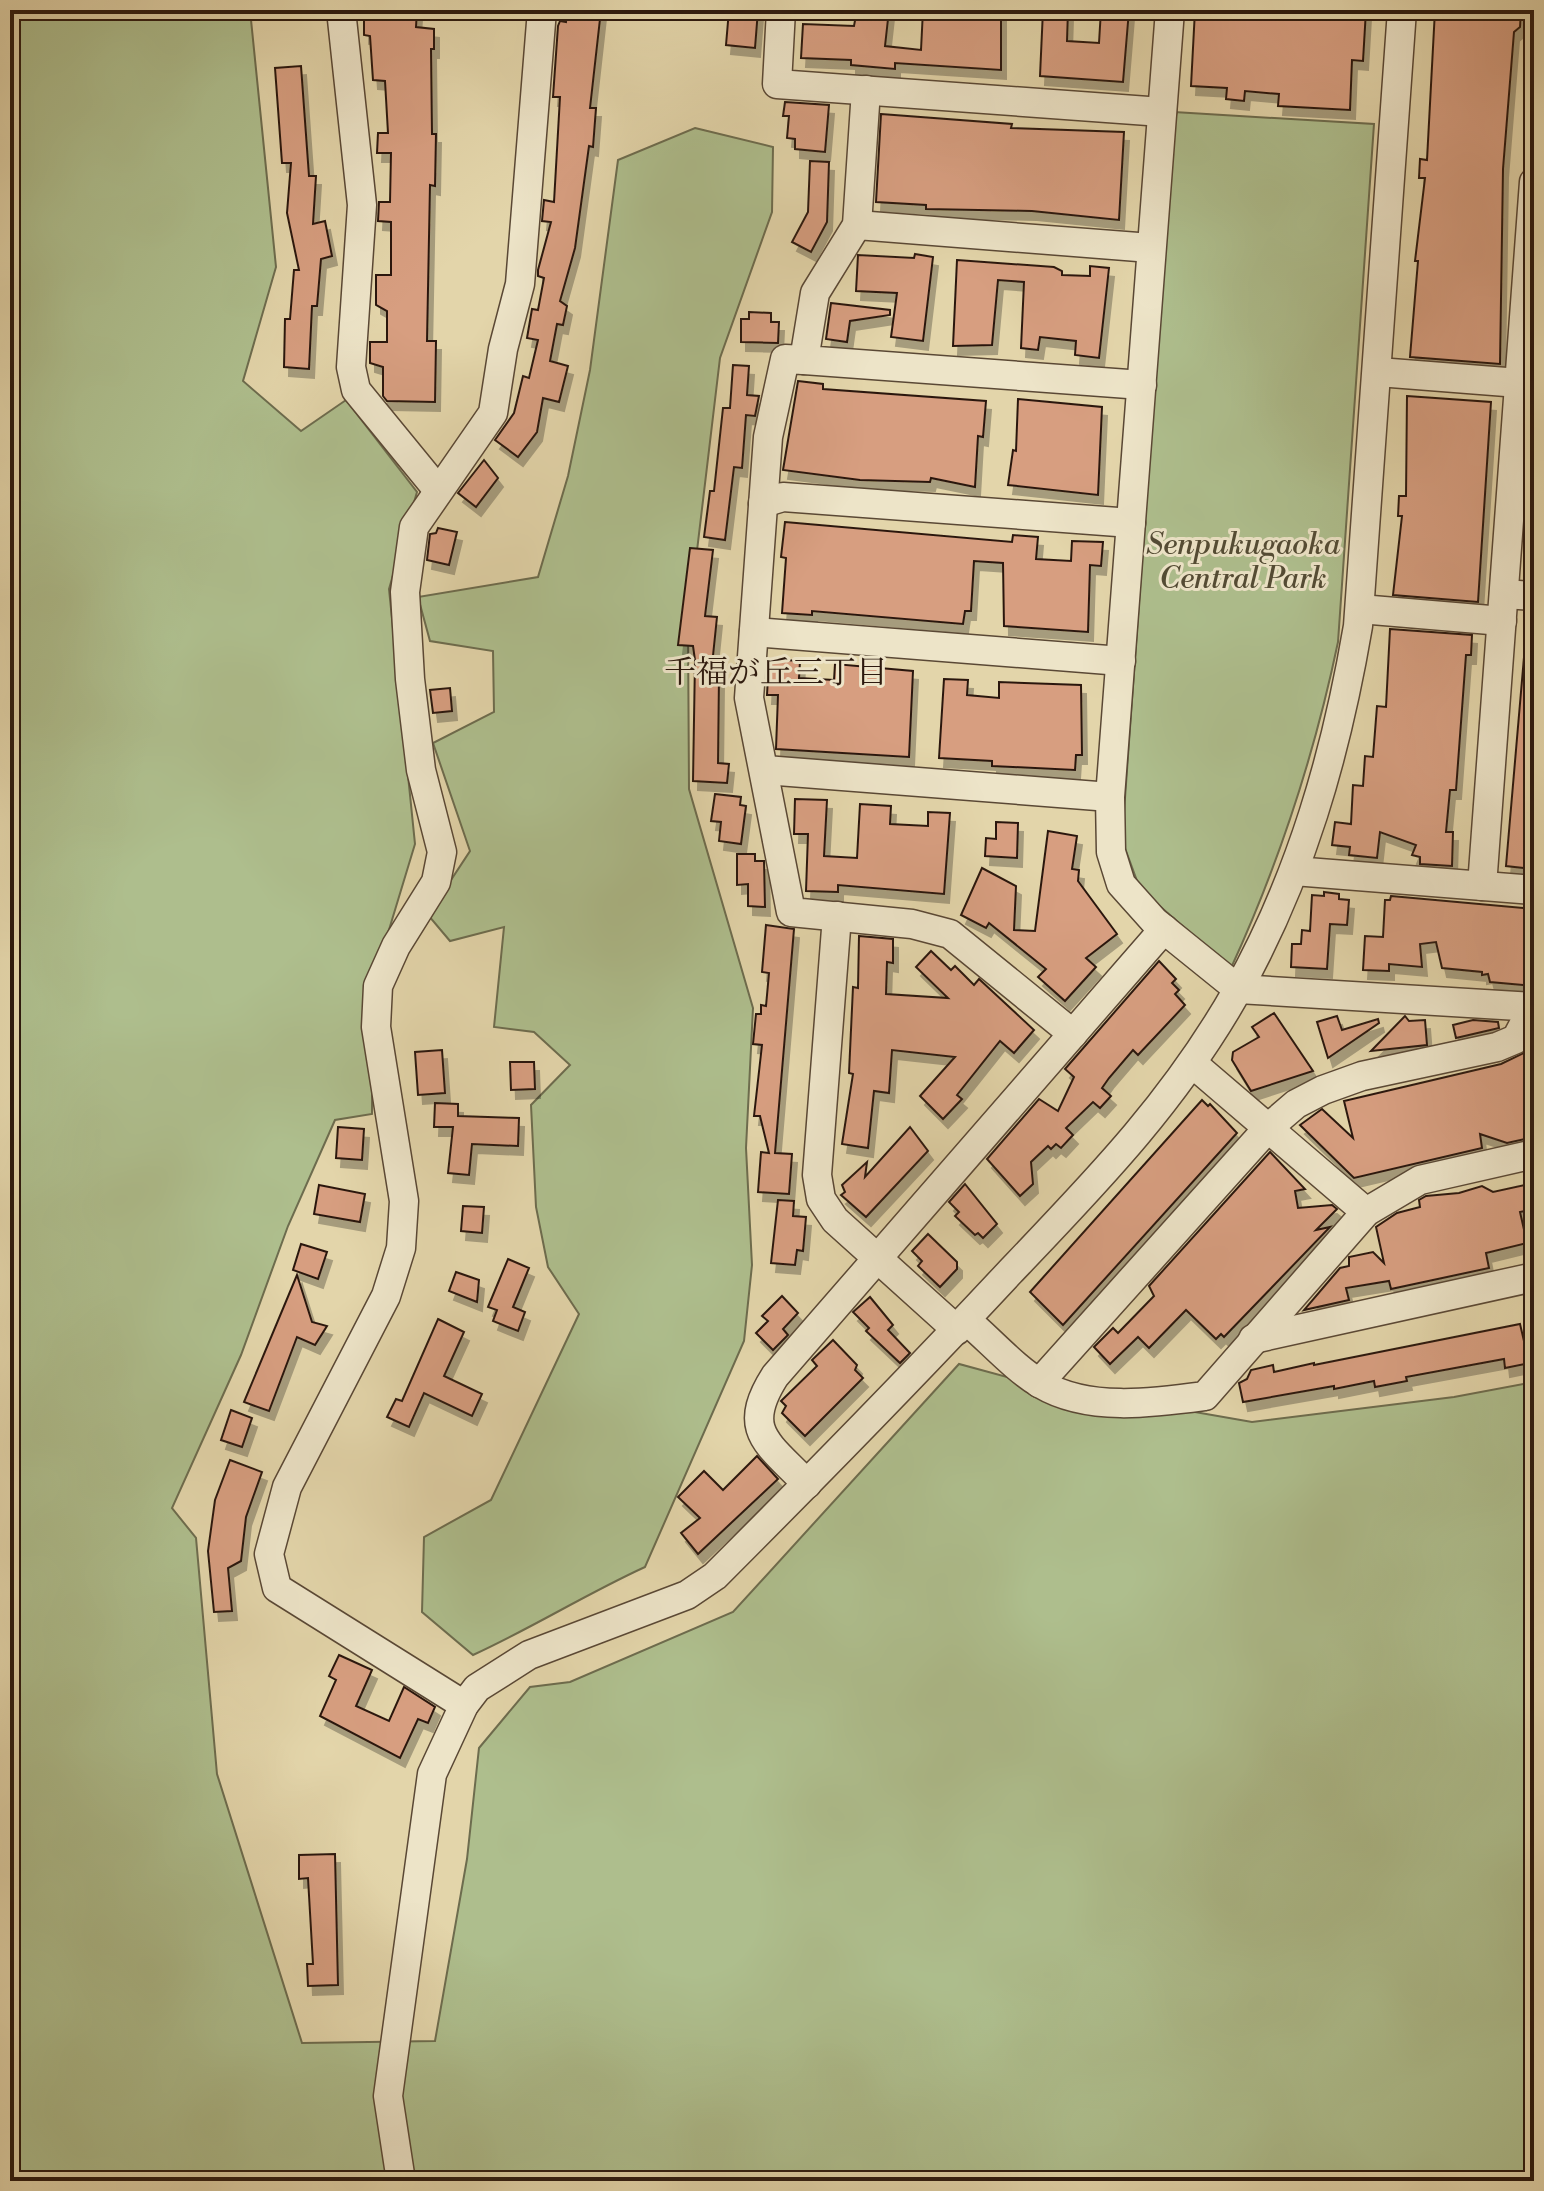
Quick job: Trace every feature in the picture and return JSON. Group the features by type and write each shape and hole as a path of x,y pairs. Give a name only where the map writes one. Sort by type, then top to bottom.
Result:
{"street":[{"path":"341,10 362,205 351,367 356,390 437,489"},
{"path":"464,1705 277,1588 269,1554 287,1487 386,1296 401,1248 404,1201 376,1027 378,986 396,946 436,882 442,852 421,770 410,679 405,592 414,527 437,489 493,413 503,349 520,284 542,10"},
{"path":"781,10 777,84 1162,112"},
{"path":"1039,1383 1268,1128 1296,1104 1362,1076 1497,1047 1516,1039 1534,1007 1238,989 1164,929 1121,884 1111,852 1110,797 1170,10"},
{"path":"401,2181 388,2096 432,1774 464,1705 477,1688 558,1640 687,1595 715,1576 807,1484 961,1325 1164,1104 1238,989 1294,871 1322,796 1341,720 1360,609 1402,10"},
{"path":"804,360 815,293 857,225 866,90"},
{"path":"1482,886 1503,608 1523,480 1519,383 1534,182"},
{"path":"857,225 1151,248"},
{"path":"1073,1034 950,934 912,924 791,912 749,698 768,437 785,359 1142,385"},
{"path":"1378,372 1519,383"},
{"path":"763,503 783,497 1131,523"},
{"path":"1360,609 1503,608 1534,596"},
{"path":"754,632 1121,661"},
{"path":"765,770 1110,797"},
{"path":"1294,871 1534,890"},
{"path":"837,916 817,1175 821,1199 835,1220 877,1258 1039,1383 1062,1394 1119,1402 1205,1396 1366,1212 1420,1180 1534,1154"},
{"path":"807,1484 764,1436 756,1417 761,1398 775,1376 1164,929"},
{"path":"1192,1063 1366,1212"},
{"path":"1253,1339 1534,1277"}],"green space":[{"path":"10,10 250,10 276,267 243,381 301,431 346,400 417,492 389,589 415,844 372,986 372,1114 335,1120 288,1226 241,1355 172,1508 196,1538 217,1774 302,2043 435,2041 467,1859 479,1748 530,1687 570,1682 733,1612 959,1364 1029,1383 1252,1422 1454,1397 1534,1382 1534,2181 10,2181"},
{"name":"Senpukugaoka Central Park","path":"1174,112 1374,124 1338,642 1294,808 1231,968 1140,889 1122,840"},
{"path":"695,128 773,147 772,212 720,358 688,626 689,789 753,1008 746,1148 752,1265 744,1341 645,1567 473,1655 422,1612 424,1537 491,1500 579,1314 548,1267 536,1207 531,1105 570,1065 534,1032 494,1027 504,927 450,941 428,915 470,851 433,743 494,712 493,651 430,641 418,597 538,577 568,476 590,370 618,160"}],"building":[{"path":"375,10 417,10 416,27 434,29 434,49 431,49 432,134 436,134 435,186 430,185 427,341 436,341 435,402 387,401 383,396 383,367 370,363 370,342 387,342 387,311 376,305 376,275 391,275 391,222 378,221 379,202 390,202 391,153 377,153 378,133 388,133 385,81 373,80 370,36 364,35 364,16 374,17"},
{"path":"567,10 601,10 590,108 596,108 593,147 589,146 575,248 560,301 567,306 563,325 557,324 550,361 568,366 559,402 543,398 537,432 518,457 495,440 514,413 523,376 529,378 538,340 527,338 532,309 538,310 544,278 538,276 538,270 551,222 542,221 544,200 554,202 560,97 553,97 558,26 560,21 566,22"},
{"path":"729,10 758,10 755,48 726,45"},
{"path":"857,10 889,10 885,46 921,50 923,10 1001,10 1001,70 895,63 895,69 851,65 851,60 801,58 803,24 854,26"},
{"path":"1043,10 1068,10 1067,41 1099,43 1101,10 1129,10 1123,82 1040,76"},
{"path":"1195,10 1222,10 1221,18 1255,19 1256,10 1366,10 1363,61 1352,60 1350,110 1278,106 1279,94 1245,91 1244,101 1226,99 1227,88 1191,86"},
{"path":"1435,10 1521,10 1520,27 1514,32 1503,169 1500,364 1410,357 1418,261 1415,261 1425,178 1419,178 1420,159 1427,160"},
{"path":"301,66 309,176 316,176 313,224 325,221 332,256 321,259 317,306 312,306 309,369 284,367 285,319 290,319 294,270 299,270 287,213 291,163 282,163 275,68"},
{"path":"785,102 829,105 825,152 795,149 795,139 787,138 789,116 783,116"},
{"path":"881,114 1012,124 1011,128 1124,132 1119,220 1032,211 926,209 926,205 876,202"},
{"path":"810,161 829,162 827,222 811,252 792,242 808,212"},
{"path":"915,254 933,257 923,341 891,337 897,293 856,291 858,255 914,258"},
{"path":"957,260 1054,267 1062,271 1062,275 1090,276 1090,266 1109,268 1099,358 1075,355 1076,341 1040,337 1038,350 1021,348 1024,282 998,280 992,345 953,346"},
{"path":"831,303 890,310 890,315 850,321 847,342 826,339"},
{"path":"749,312 771,313 771,322 779,322 778,343 741,342 741,319 749,319"},
{"path":"733,365 749,366 747,395 759,396 755,416 746,415 742,468 734,467 725,540 704,537 710,491 714,491 723,408 730,408"},
{"path":"798,381 823,384 823,389 986,401 983,437 978,436 975,487 931,478 930,482 860,480 783,470"},
{"path":"1407,396 1491,402 1478,602 1393,595 1402,516 1398,516 1399,496 1406,496"},
{"path":"1018,399 1102,407 1098,495 1008,485 1013,450 1016,451"},
{"path":"484,460 498,478 476,507 458,493"},
{"path":"785,522 1012,542 1013,535 1038,537 1036,559 1071,561 1072,541 1103,542 1101,566 1090,565 1088,632 1004,626 1003,563 974,561 971,611 965,611 963,624 812,611 812,615 782,613 786,558 781,557"},
{"path":"438,528 457,532 449,565 427,560 430,534 436,533"},
{"path":"690,548 713,550 705,616 717,617 711,675 719,676 718,763 729,764 727,783 693,781 695,660 693,646 678,645"},
{"path":"1390,629 1472,635 1471,655 1466,655 1456,790 1450,790 1446,832 1453,832 1452,866 1420,864 1420,857 1412,855 1416,845 1380,832 1377,858 1349,855 1350,847 1332,845 1335,822 1351,824 1353,785 1363,786 1365,756 1373,757 1377,706 1386,707"},
{"path":"1524,657 1534,658 1532,869 1506,866"},
{"path":"769,659 800,661 799,678 834,680 835,664 913,671 909,757 776,749 778,695 767,695"},
{"path":"944,679 968,680 967,695 999,698 999,682 1081,685 1082,755 1076,755 1075,770 992,766 992,761 939,758"},
{"path":"450,688 452,711 433,713 430,690"},
{"path":"715,794 741,797 740,805 746,806 741,844 719,841 721,822 711,821"},
{"path":"795,799 827,800 824,856 857,858 860,804 891,806 890,824 928,826 928,812 950,813 944,894 838,885 838,892 806,891 808,834 794,834"},
{"path":"996,822 1018,823 1017,858 985,856 986,838 996,839"},
{"path":"1048,831 1077,836 1072,869 1079,870 1078,881 1117,934 1086,958 1096,967 1065,1001 1038,977 1046,969 989,923 986,928 961,915 982,868 1016,886 1014,930 1035,931"},
{"path":"737,854 755,854 755,861 764,861 765,907 748,906 748,884 737,885"},
{"path":"1324,892 1339,894 1339,899 1349,900 1347,925 1330,924 1327,969 1291,967 1292,944 1301,944 1302,930 1310,931 1312,895 1324,896"},
{"path":"1391,896 1534,909 1534,986 1490,982 1488,974 1482,975 1482,972 1442,968 1436,942 1420,944 1422,967 1389,964 1389,971 1363,970 1365,936 1383,937 1385,900 1390,900"},
{"path":"766,925 794,929 775,1153 792,1154 789,1194 758,1192 761,1152 769,1153 760,1116 754,1116 762,1045 753,1044 756,1014 761,1014 761,1005 766,1006 769,973 762,972"},
{"path":"859,936 893,939 893,963 887,962 886,994 948,998 916,967 931,951 951,970 955,966 974,985 979,979 1034,1030 1014,1053 1000,1041 957,1095 962,1099 943,1119 920,1096 955,1057 892,1050 889,1093 874,1091 868,1148 842,1144 853,1074 849,1073 853,987 858,988"},
{"path":"1159,961 1176,979 1172,983 1179,990 1175,994 1185,1005 1138,1055 1133,1050 1102,1088 1111,1096 1100,1108 1093,1102 1066,1128 1073,1135 1061,1148 1056,1144 1051,1149 1048,1146 1031,1162 1033,1184 1020,1196 987,1159 1039,1099 1058,1111 1074,1077 1065,1069"},
{"path":"1274,1013 1313,1071 1251,1091 1232,1060 1233,1052 1259,1037 1252,1027"},
{"path":"1337,1016 1342,1030 1378,1019 1379,1023 1328,1058 1317,1022"},
{"path":"1405,1016 1409,1021 1425,1020 1427,1045 1371,1051"},
{"path":"1473,1020 1498,1022 1499,1028 1456,1038 1453,1025"},
{"path":"442,1050 445,1093 418,1095 415,1052"},
{"path":"1526,1052 1527,1058 1530,1058 1534,1088 1534,1137 1507,1143 1480,1134 1482,1148 1354,1178 1300,1125 1322,1109 1353,1138 1344,1101 1501,1064"},
{"path":"510,1062 534,1062 535,1089 511,1090"},
{"path":"1202,1100 1208,1106 1210,1104 1237,1133 1063,1325 1030,1292"},
{"path":"435,1103 458,1104 458,1116 519,1118 518,1146 472,1144 469,1175 448,1173 453,1127 434,1127"},
{"path":"338,1127 364,1129 362,1160 336,1158"},
{"path":"910,1127 928,1151 866,1217 841,1195 845,1192 842,1185 867,1162 865,1177"},
{"path":"1270,1152 1305,1189 1295,1191 1298,1208 1332,1205 1337,1209 1316,1230 1330,1227 1224,1337 1221,1334 1216,1339 1186,1310 1149,1348 1138,1337 1110,1364 1094,1347 1113,1328 1118,1333 1154,1296 1149,1286"},
{"path":"1534,1183 1534,1209 1520,1212 1527,1243 1486,1253 1489,1268 1391,1289 1389,1281 1346,1288 1349,1300 1304,1310 1340,1268 1349,1266 1349,1257 1373,1252 1384,1263 1376,1227 1397,1213 1420,1207 1419,1200 1426,1196 1459,1193 1482,1186 1493,1192"},
{"path":"965,1184 997,1224 983,1238 978,1233 975,1235 955,1216 959,1212 949,1202"},
{"path":"319,1185 365,1194 360,1222 314,1214"},
{"path":"778,1200 794,1201 793,1216 806,1217 803,1251 797,1250 795,1265 771,1263"},
{"path":"463,1206 484,1207 482,1233 461,1231"},
{"path":"928,1234 957,1262 957,1269 940,1287 918,1266 922,1261 912,1251"},
{"path":"301,1244 327,1252 318,1279 293,1270"},
{"path":"508,1259 529,1268 513,1307 525,1312 518,1331 493,1321 497,1310 488,1307"},
{"path":"456,1272 479,1280 477,1302 449,1291"},
{"path":"297,1275 312,1322 327,1326 315,1345 297,1337 269,1411 244,1402"},
{"path":"782,1296 798,1313 783,1329 788,1335 773,1350 756,1333 768,1321 762,1316"},
{"path":"870,1297 893,1325 888,1330 910,1353 900,1363 866,1331 869,1328 853,1312"},
{"path":"438,1319 464,1332 444,1376 482,1394 472,1416 424,1393 409,1427 387,1417 396,1399 402,1401"},
{"path":"1520,1324 1524,1341 1534,1339 1534,1362 1505,1368 1504,1359 1406,1377 1407,1381 1375,1387 1374,1381 1243,1402 1239,1383 1247,1379 1251,1370 1273,1365 1274,1372"},
{"path":"833,1340 857,1365 855,1370 863,1378 805,1436 782,1413 786,1406 781,1401 817,1366 812,1360"},
{"path":"231,1410 252,1418 242,1447 221,1440"},
{"path":"757,1456 778,1479 698,1554 681,1533 700,1518 678,1497 704,1471 723,1490"},
{"path":"230,1460 262,1472 246,1517 241,1561 228,1568 232,1611 214,1612 208,1551 215,1500"},
{"path":"339,1655 372,1670 356,1706 389,1721 404,1687 435,1707 428,1723 418,1719 400,1758 320,1716 336,1680 329,1676"},
{"path":"335,1854 338,1985 308,1986 307,1964 313,1964 308,1878 299,1879 299,1855"}],"district":[{"name":"千福が丘三丁目","path":"776,673"}]}
